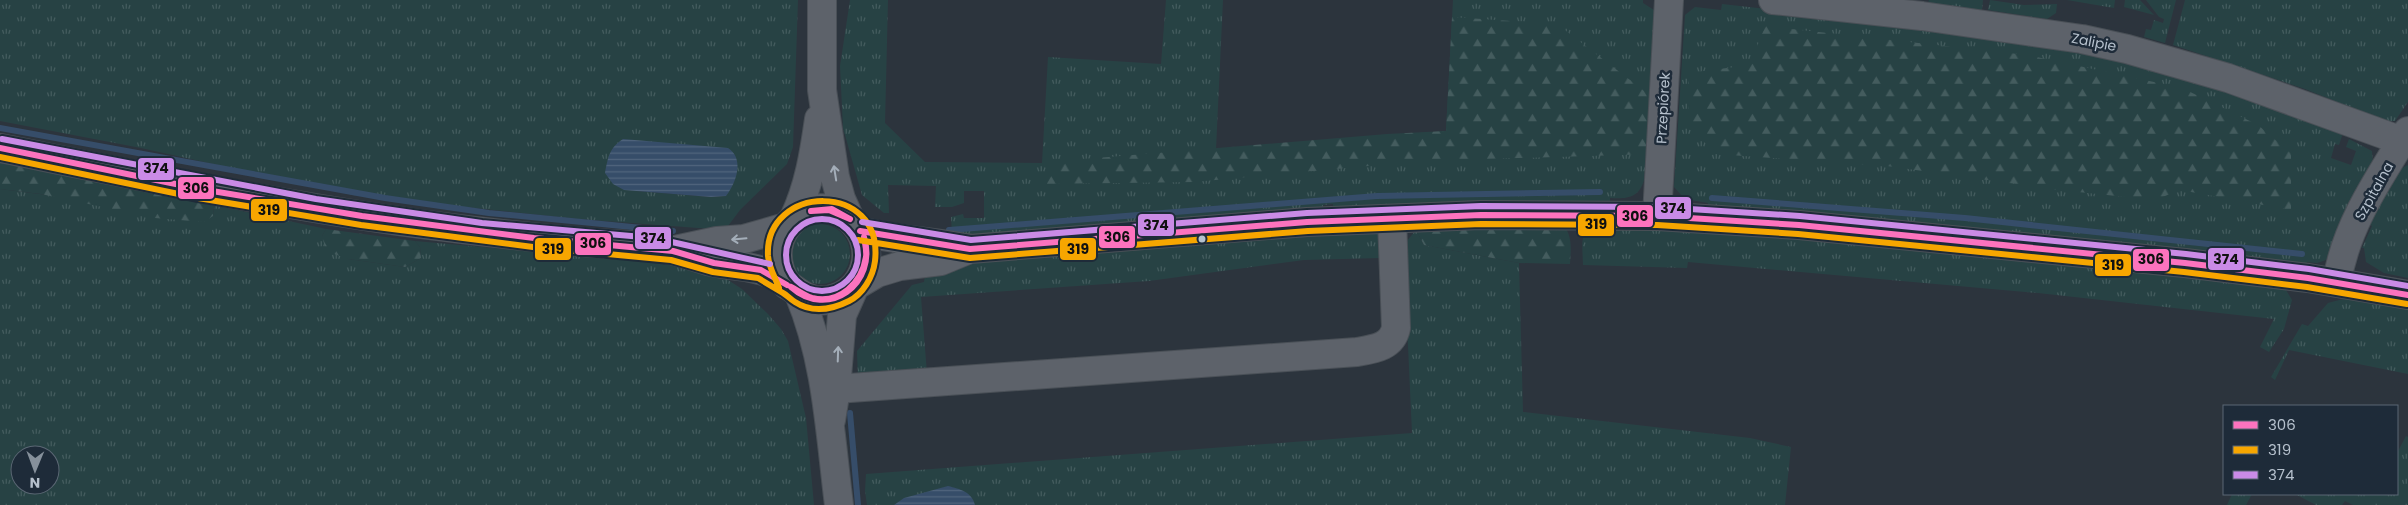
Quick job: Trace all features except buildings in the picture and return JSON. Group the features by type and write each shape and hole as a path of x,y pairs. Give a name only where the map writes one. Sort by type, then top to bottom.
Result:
{"street":[{"path":"822,0 822,90 810,177 804,198 778,243 776,258 780,272 793,290 810,325 831,420 840,505"},
{"name":"Przepiórek","path":"1657,216 1669,0"},
{"name":"Zalipie","path":"1773,0 1922,16 2082,39 2127,49 2228,78 2405,136"},
{"path":"822,90 835,176 841,199 866,244 867,259 863,274 855,286 842,315 836,390 831,420"},
{"name":"Szpitalna","path":"2337,282 2346,247 2360,212 2405,136"},
{"path":"0,148 200,188 362,216 534,238 673,251 714,263 744,265 761,270 813,300 828,300 843,295 877,273 900,266 941,261 970,249"},
{"path":"673,251 717,241 744,239 790,223 808,211 822,209 837,212 855,225 876,236 942,243 970,249 1245,226 1392,218 1481,215 1657,216 1799,225 2185,263 2337,282 2408,295"},
{"path":"836,390 1357,352 1378,348 1390,341 1395,335 1396,328 1392,218"}],"green space":[{"path":"0,0 798,0 793,147 787,164 740,210 725,230 578,219 353,195 141,148 0,121","holes":["624,190 726,196 711,197"]},
{"path":"850,0 888,0 885,123 925,162 1042,163 1048,57 1161,64 1166,0 1223,0 1216,149 1446,131 1453,0 1643,0 1643,3 1654,10 1653,33 1660,33 1644,180 1636,194 1622,198 1610,198 1610,205 1333,209 1333,204 1323,205 1322,210 964,240 952,234 951,217 963,214 964,218 984,218 984,191 964,191 964,203 952,207 935,207 936,186 888,185 889,213 884,213 862,195 843,128 840,66"},
{"path":"1929,0 1983,0 1982,10 1928,3"},
{"path":"1990,0 2024,5 2057,4 2056,13 2047,19 1988,10"},
{"path":"2067,0 2115,0 2114,8"},
{"path":"2125,0 2140,0 2154,15 2124,7"},
{"path":"2146,0 2176,0 2165,43 2144,37 2146,29 2151,30 2154,20 2163,23 2164,19 2159,17"},
{"path":"2185,0 2408,0 2408,102 2395,121 2384,121 2305,89 2173,45"},
{"path":"1722,4 1985,34 2136,61 2344,130 2339,145 2335,144 2331,158 2351,165 2356,151 2346,147 2349,139 2372,151 2373,165 2349,204 2326,260 2317,263 2307,262 2306,268 1708,209 1708,203 1685,199 1674,187 1685,15 1695,7 1721,10"},
{"path":"1452,17 1557,24 1656,100 1653,154 1423,161 1194,182 1047,184 1048,162 1387,134 1446,131"},
{"path":"1765,26 2027,55 2182,88 2258,125 2291,153 2291,210 2180,190 2155,200 2059,190 1887,166 1715,154 1688,123 1689,73 1750,65"},
{"path":"0,162 214,205 213,216 204,222 155,218 41,194 0,189"},
{"path":"2408,165 2408,278 2384,273 2366,262 2364,248 2362,248 2372,226 2366,222 2400,169"},
{"path":"0,189 213,216 214,205 326,229 322,236 348,259 405,267 421,258 420,247 415,241 638,261 723,272 725,278 742,289 768,314 781,329 788,341 806,418 814,505 0,505"},
{"path":"1561,222 1568,232 1571,247 1570,264 1519,263 1424,245 1416,230"},
{"path":"814,224 826,224 837,229 845,237 850,248 848,266 837,279 826,284 814,284 803,279 795,271 790,260 790,248 795,237 803,229"},
{"path":"1611,226 1812,238 2112,267 2272,287 2286,290 2292,300 2284,329 2269,352 2260,347 2274,319 2038,293 1688,262 1687,268 1583,265 1582,246 1584,235 1593,229"},
{"path":"326,229 415,241 420,247 421,258 405,267 348,259 326,251 322,236"},
{"path":"1416,230 1424,245 1519,263 1523,412 1750,438 1791,447 1785,505 867,505 865,491 866,474 1412,433 1404,258 1406,242"},
{"path":"1376,232 1381,235 1381,258 1304,260 1149,281 921,297 927,374 858,380 857,351 912,285 924,282 927,263"},
{"path":"2343,299 2408,309 2408,374 2289,350 2275,380 2271,377 2302,324 2308,326 2328,303"},
{"path":"2406,436 2408,437 2408,505 2353,505 2345,501 2342,505 2316,505 2297,495 2398,495 2398,451"},
{"path":"2232,495 2251,495 2246,505 2227,505"}],"water":[{"path":"623,139 728,148 736,158 736,178 726,196 711,197 624,190 613,184 605,173 612,150"},
{"path":"948,486 968,494 975,505 894,505 904,498"}],"waterway":[{"path":"0,128 385,198 489,213 673,231"},
{"path":"949,230 1377,196 1600,192"},
{"path":"1712,198 1965,218 2302,254"},
{"path":"850,413 858,505"}],"transit line":[{"name":"374","path":"2,139 316,199 482,223 654,238 770,264"},
{"name":"306","path":"0,148 200,189 362,216 534,238 673,251 714,263 761,270 787,285"},
{"name":"319","path":"0,157 198,198 361,225 533,247 671,260 713,272 758,278 783,293"},
{"name":"319","path":"779,288 768,256 772,232 784,215 802,205 823,201 844,205 862,216 873,235 875,261 870,279 859,294 842,304 815,309 801,305 783,293"},
{"name":"374","path":"862,222 971,240 1307,213 1481,206 1658,207 1800,216 2186,254 2309,269 2408,286"},
{"name":"306","path":"811,211 832,209 850,219"},
{"name":"306","path":"811,211 829,210 850,219"},
{"name":"306","path":"860,231 970,249 1307,222 1481,215 1657,216 1799,225 2185,263 2308,278 2408,295"},
{"name":"374","path":"822,219 842,225 852,235 858,255 852,275 842,285 822,291 802,285 792,275 786,255 792,235 802,225 822,219"},
{"name":"319","path":"858,240 970,258 1308,231 1481,224 1657,225 1798,234 2184,272 2307,287 2407,304"},
{"name":"306","path":"791,287 812,298 832,298 840,295 855,283 864,266 866,255 864,237"},
{"name":"306","path":"791,287 805,296 820,300 834,298 847,292 857,282 864,269 866,254 864,237"}]}
